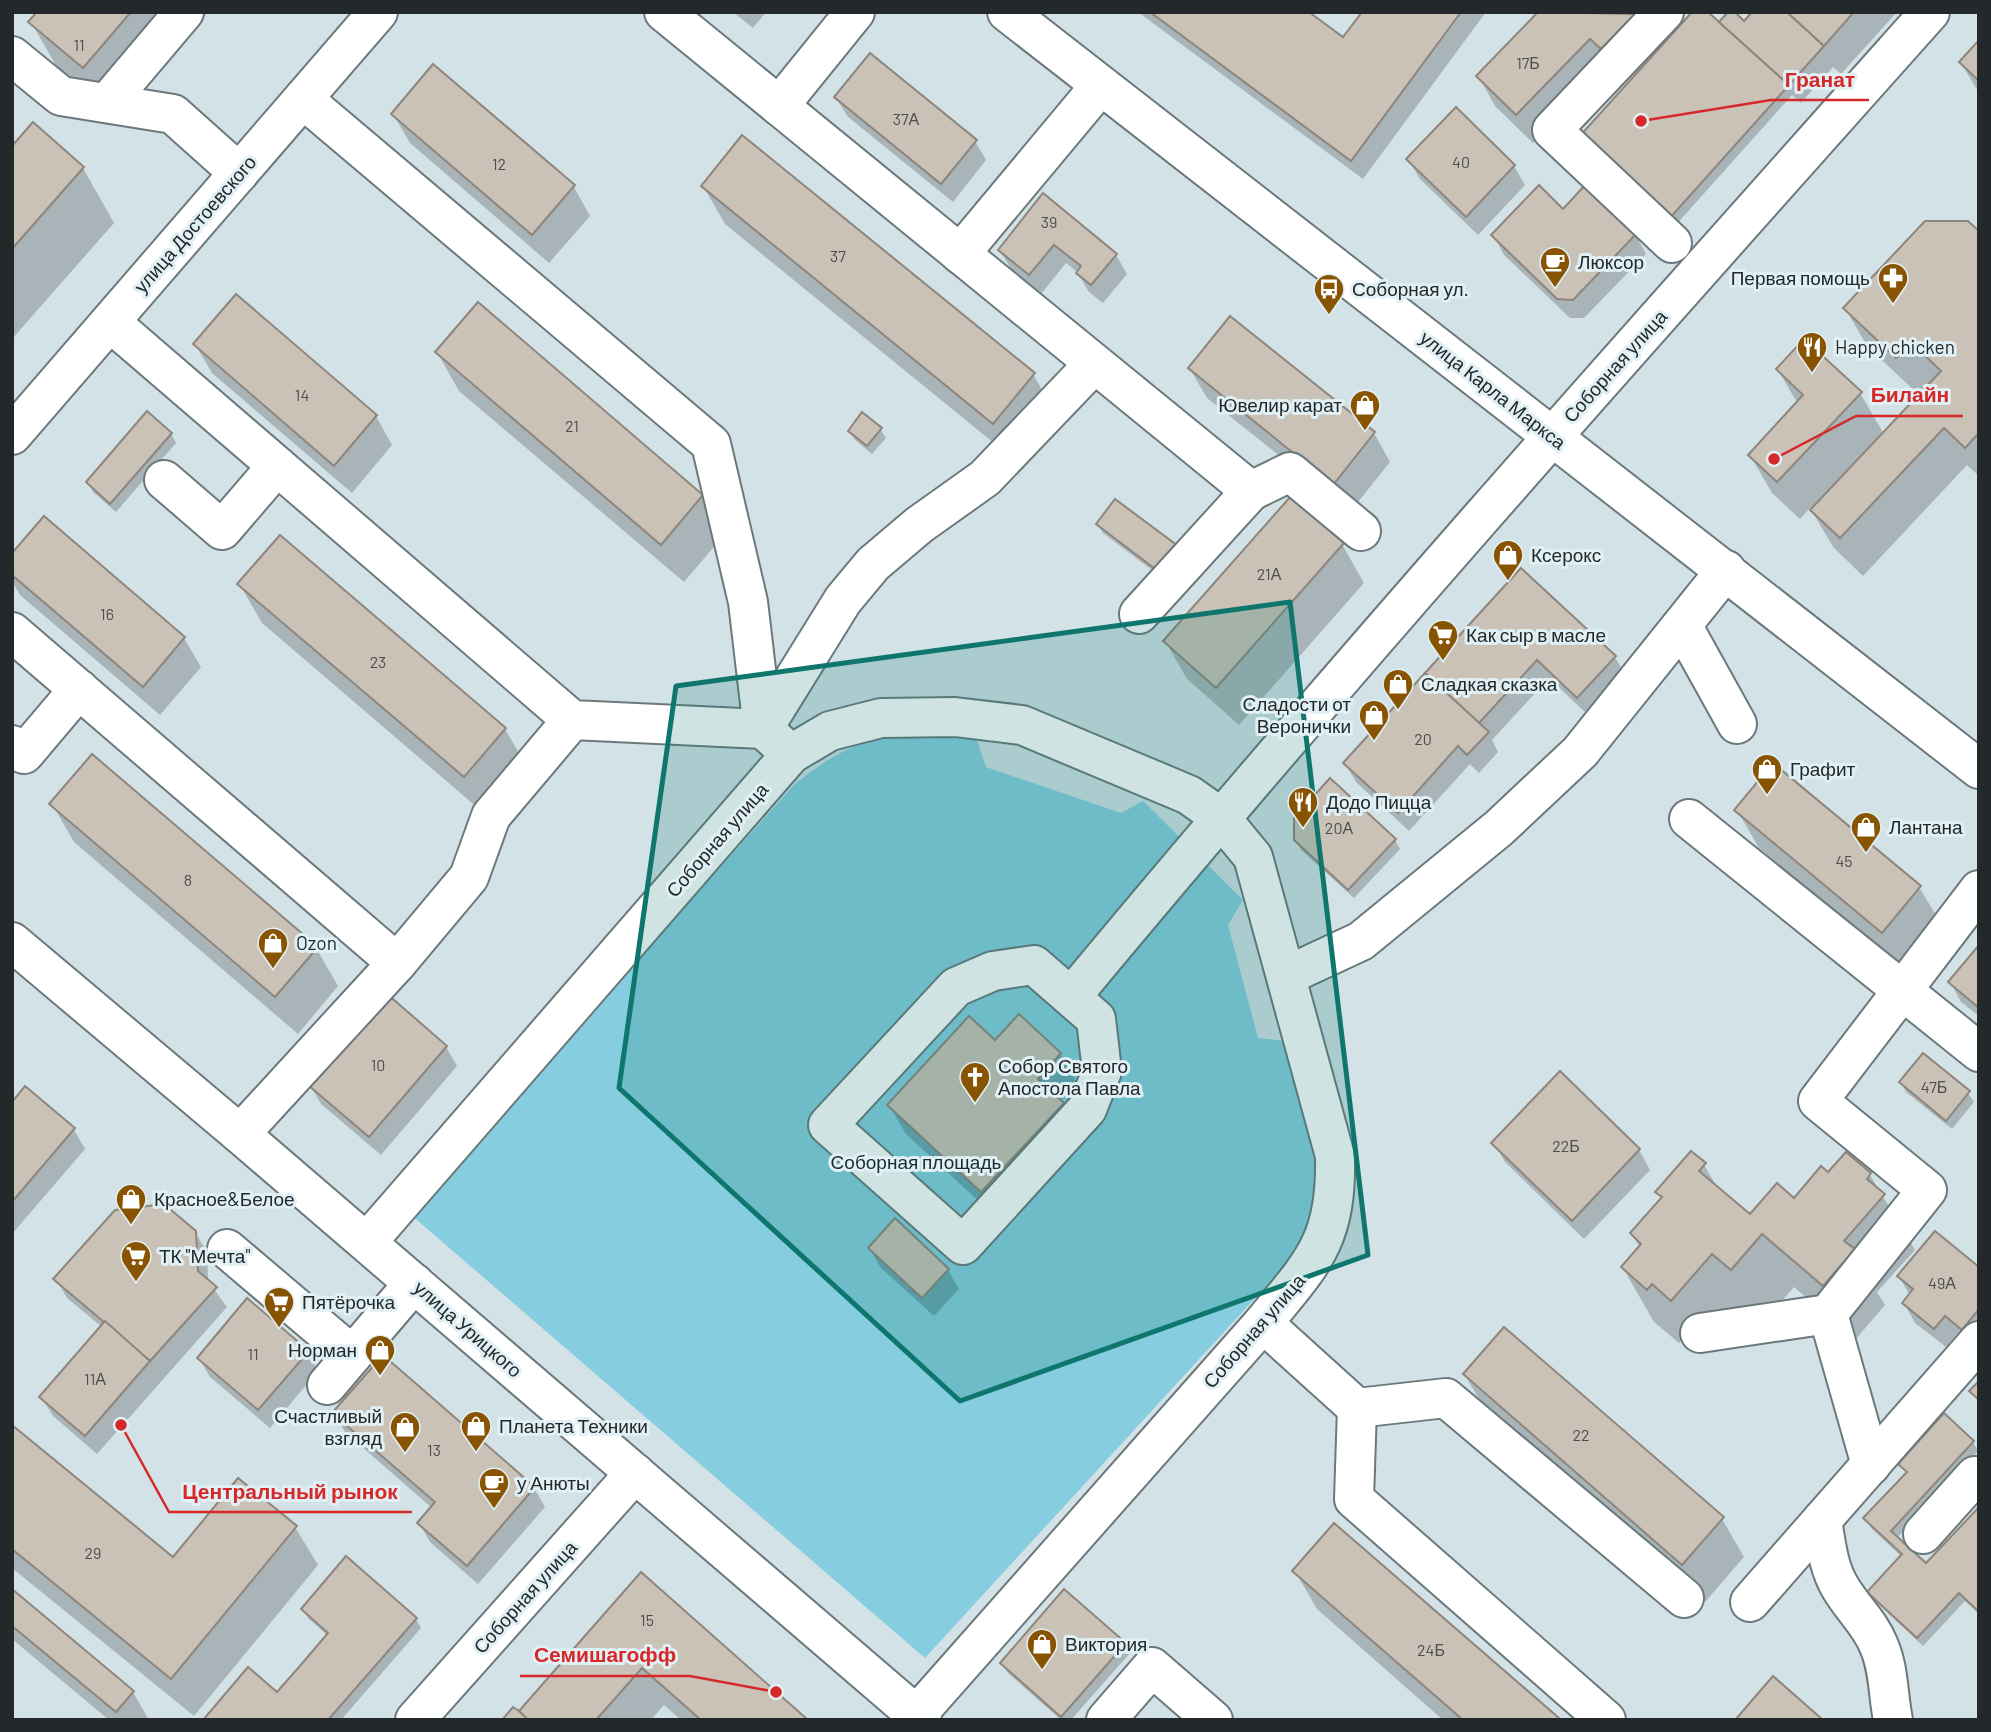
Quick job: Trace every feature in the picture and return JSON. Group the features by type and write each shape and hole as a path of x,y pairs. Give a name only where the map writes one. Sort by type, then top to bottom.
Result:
{"street":[{"path":"107,103 184,12"},
{"name":"улица Достоевского","path":"12,435 378,12"},
{"path":"664,12 1251,491"},
{"path":"779,106 855,12"},
{"name":"улица Карла Маркса","path":"1007,12 1979,769"},
{"path":"1664,12 1552,130 1672,243"},
{"name":"Соборная улица","path":"1071,997 1220,817 1552,436 1930,12"},
{"path":"12,56 61,96 173,114"},
{"path":"146,57 173,114 239,173"},
{"path":"960,254 1100,86"},
{"path":"303,99 711,443 777,742"},
{"path":"110,322 572,720 777,742"},
{"path":"777,742 843,600 873,564 919,526 985,478 1094,364"},
{"path":"163,480 222,530 277,466"},
{"path":"1139,614 1251,491 1290,472 1361,531"},
{"path":"1286,976 1361,941 1499,828 1580,752 1726,570"},
{"path":"1682,625 1737,724"},
{"path":"12,632 397,963"},
{"path":"12,745 24,754 79,689"},
{"name":"Соборная улица","path":"367,1242 777,742 881,718 955,717 1022,725 1189,795 1220,817 1253,856 1335,1156 1336,1196 1327,1234 1314,1262 916,1718"},
{"path":"240,1134 397,963 469,877 491,816 572,720"},
{"path":"1689,819 1979,1052"},
{"path":"1700,1334 1828,1314 1927,1191 1818,1101 1979,890"},
{"name":"улица Урицкого","path":"12,942 367,1242 916,1718"},
{"path":"1034,965 1071,997 1096,1019 1102,1070 1087,1109 963,1245 828,1125 956,987 993,971 1034,965"},
{"path":"227,1250 352,1356"},
{"path":"327,1385 414,1283"},
{"path":"1828,1314 1871,1465"},
{"path":"1263,1322 1357,1408 1446,1398 1684,1598"},
{"path":"1751,1602 1979,1340"},
{"path":"1357,1408 1354,1499 1606,1720"},
{"name":"Соборная улица","path":"415,1720 635,1473"},
{"path":"1923,1534 1978,1476"},
{"path":"1822,1520 1829,1562 1840,1588 1865,1619 1879,1646 1887,1672 1893,1720"},
{"path":"1106,1720 1152,1667 1213,1720"}],"highlighted area":[{"path":"1290,602 1368,1255 960,1401 619,1088 676,686"}],"green space":[{"name":"Соборная площадь","path":"941,735 977,740 986,767 1121,813 1143,801 1243,900 1228,925 1258,1038 1285,1041 1308,1124 1318,1189 1316,1205 1309,1223 1280,1271 925,1658 410,1214 795,784 831,758 862,744 896,737"}],"building":[{"path":"37,12 131,12 83,68 28,22"},
{"path":"1150,12 1309,12 1343,37 1362,12 1461,12 1351,161"},
{"path":"1538,12 1635,14 1601,49 1590,39 1516,115 1476,76"},
{"path":"1692,12 1708,12 1789,85 1669,219 1578,138"},
{"path":"1728,12 1735,12 1744,21 1752,12 1787,12 1824,46 1789,85 1719,22"},
{"path":"1787,12 1854,12 1824,46"},
{"path":"1979,40 1979,81 1959,62"},
{"path":"870,53 977,140 941,184 834,97"},
{"path":"433,64 575,185 532,235 391,114"},
{"path":"1456,107 1515,165 1466,217 1406,159"},
{"path":"33,122 84,167 12,249 12,146"},
{"path":"742,135 1035,373 993,424 701,186"},
{"path":"1586,184 1637,233 1573,300 1557,299 1491,235 1539,185 1563,209"},
{"path":"1043,193 1117,254 1091,285 1076,273 1081,266 1054,245 1029,275 998,250"},
{"path":"1925,221 1968,221 1979,231 1979,433 1965,448 1944,428 1840,538 1810,510 1941,371 1911,342 1896,358 1843,308"},
{"path":"236,294 377,415 334,466 193,344"},
{"path":"478,302 703,495 661,545 435,352"},
{"path":"1230,316 1375,432 1333,485 1188,368"},
{"path":"1804,339 1862,392 1777,482 1748,455 1803,395 1776,369"},
{"path":"147,411 172,433 110,504 86,482"},
{"path":"862,412 882,428 867,446 848,431"},
{"path":"1291,496 1344,543 1216,688 1163,641"},
{"path":"1115,499 1182,549 1163,575 1096,524"},
{"path":"44,516 185,637 143,687 12,575 12,553"},
{"path":"280,535 506,728 464,777 237,584"},
{"path":"1521,568 1616,656 1577,698 1537,660 1479,723 1425,673"},
{"path":"1425,673 1489,732 1467,755 1458,746 1398,813 1343,763"},
{"path":"92,754 318,947 275,997 49,804"},
{"path":"1773,763 1921,886 1882,933 1734,810"},
{"path":"1330,778 1396,839 1348,890 1294,840 1294,818"},
{"path":"1979,945 1979,1008 1948,982"},
{"path":"386,993 447,1046 369,1137 308,1085"},
{"name":"Собор Святого Апостола Павла","path":"1019,1014 1061,1053 1038,1079 1064,1103 981,1192 887,1105 969,1016 995,1040"},
{"path":"1923,1053 1970,1091 1946,1121 1899,1082"},
{"path":"1560,1071 1640,1149 1572,1221 1491,1143"},
{"path":"25,1086 75,1128 12,1202 12,1102"},
{"path":"1691,1151 1706,1163 1699,1171 1750,1214 1777,1183 1794,1198 1821,1166 1828,1172 1846,1152 1871,1173 1867,1179 1885,1194 1844,1241 1855,1249 1823,1286 1762,1234 1731,1270 1712,1254 1671,1301 1652,1284 1647,1290 1621,1267 1641,1244 1630,1233 1662,1197 1655,1192"},
{"name":"ТК \"Мечта\"","path":"164,1204 196,1231 198,1271 217,1287 150,1361 53,1279 115,1210"},
{"path":"895,1218 949,1269 922,1298 868,1248"},
{"path":"1935,1231 1979,1267 1979,1309 1962,1330 1945,1316 1934,1329 1902,1303 1913,1289 1897,1276"},
{"path":"247,1298 309,1351 258,1410 197,1358"},
{"path":"105,1321 150,1361 85,1436 39,1397"},
{"path":"1504,1327 1724,1517 1682,1565 1463,1374"},
{"path":"383,1355 535,1487 467,1566 417,1523 435,1502 332,1413"},
{"path":"1979,1381 1979,1400 1969,1391"},
{"path":"1944,1413 1974,1441 1891,1531 1926,1563 1979,1507 1979,1612 1959,1593 1917,1638 1867,1592 1902,1554 1863,1518 1907,1472 1898,1464"},
{"path":"12,1425 173,1557 238,1478 297,1526 171,1679 12,1549"},
{"path":"1334,1523 1559,1718 1558,1720 1463,1720 1292,1571"},
{"path":"346,1556 417,1618 328,1720 203,1720 248,1667 277,1692 299,1667 328,1633 301,1609"},
{"path":"641,1572 808,1720 701,1720 642,1668 596,1720 528,1720 519,1711"},
{"path":"12,1589 134,1691 116,1712 12,1626"},
{"path":"1064,1589 1126,1643 1061,1717 1000,1663"},
{"path":"1773,1676 1823,1720 1735,1720"},
{"path":"513,1707 519,1711 528,1720 502,1720"}],"place":[{"name":"Гранат","path":"1641,121"},
{"name":"Люксор","path":"1555,289"},
{"name":"Первая помощь","path":"1893,305"},
{"name":"Соборная ул.","path":"1329,316"},
{"name":"Happy chicken","path":"1812,374"},
{"name":"Ювелир карат","path":"1365,432"},
{"name":"Билайн","path":"1774,459"},
{"name":"Ксерокс","path":"1508,582"},
{"name":"Как сыр в масле","path":"1443,662"},
{"name":"Сладкая сказка","path":"1398,711"},
{"name":"Сладости от Веронички","path":"1374,742"},
{"name":"Графит","path":"1767,796"},
{"name":"Додо Пицца","path":"1303,829"},
{"name":"Лантана","path":"1866,854"},
{"name":"Ozon","path":"273,970"},
{"name":"Собор Святого Апостола Павла","path":"975,1104"},
{"name":"Красное&Белое","path":"131,1226"},
{"name":"ТК \"Мечта\"","path":"136,1283"},
{"name":"Пятёрочка","path":"279,1329"},
{"name":"Норман","path":"380,1377"},
{"name":"Центральный рынок","path":"121,1425"},
{"name":"Планета Техники","path":"476,1453"},
{"name":"Счастливый взгляд","path":"405,1454"},
{"name":"у Анюты","path":"494,1510"},
{"name":"Виктория","path":"1042,1671"},
{"name":"Семишагофф","path":"776,1692"}]}
